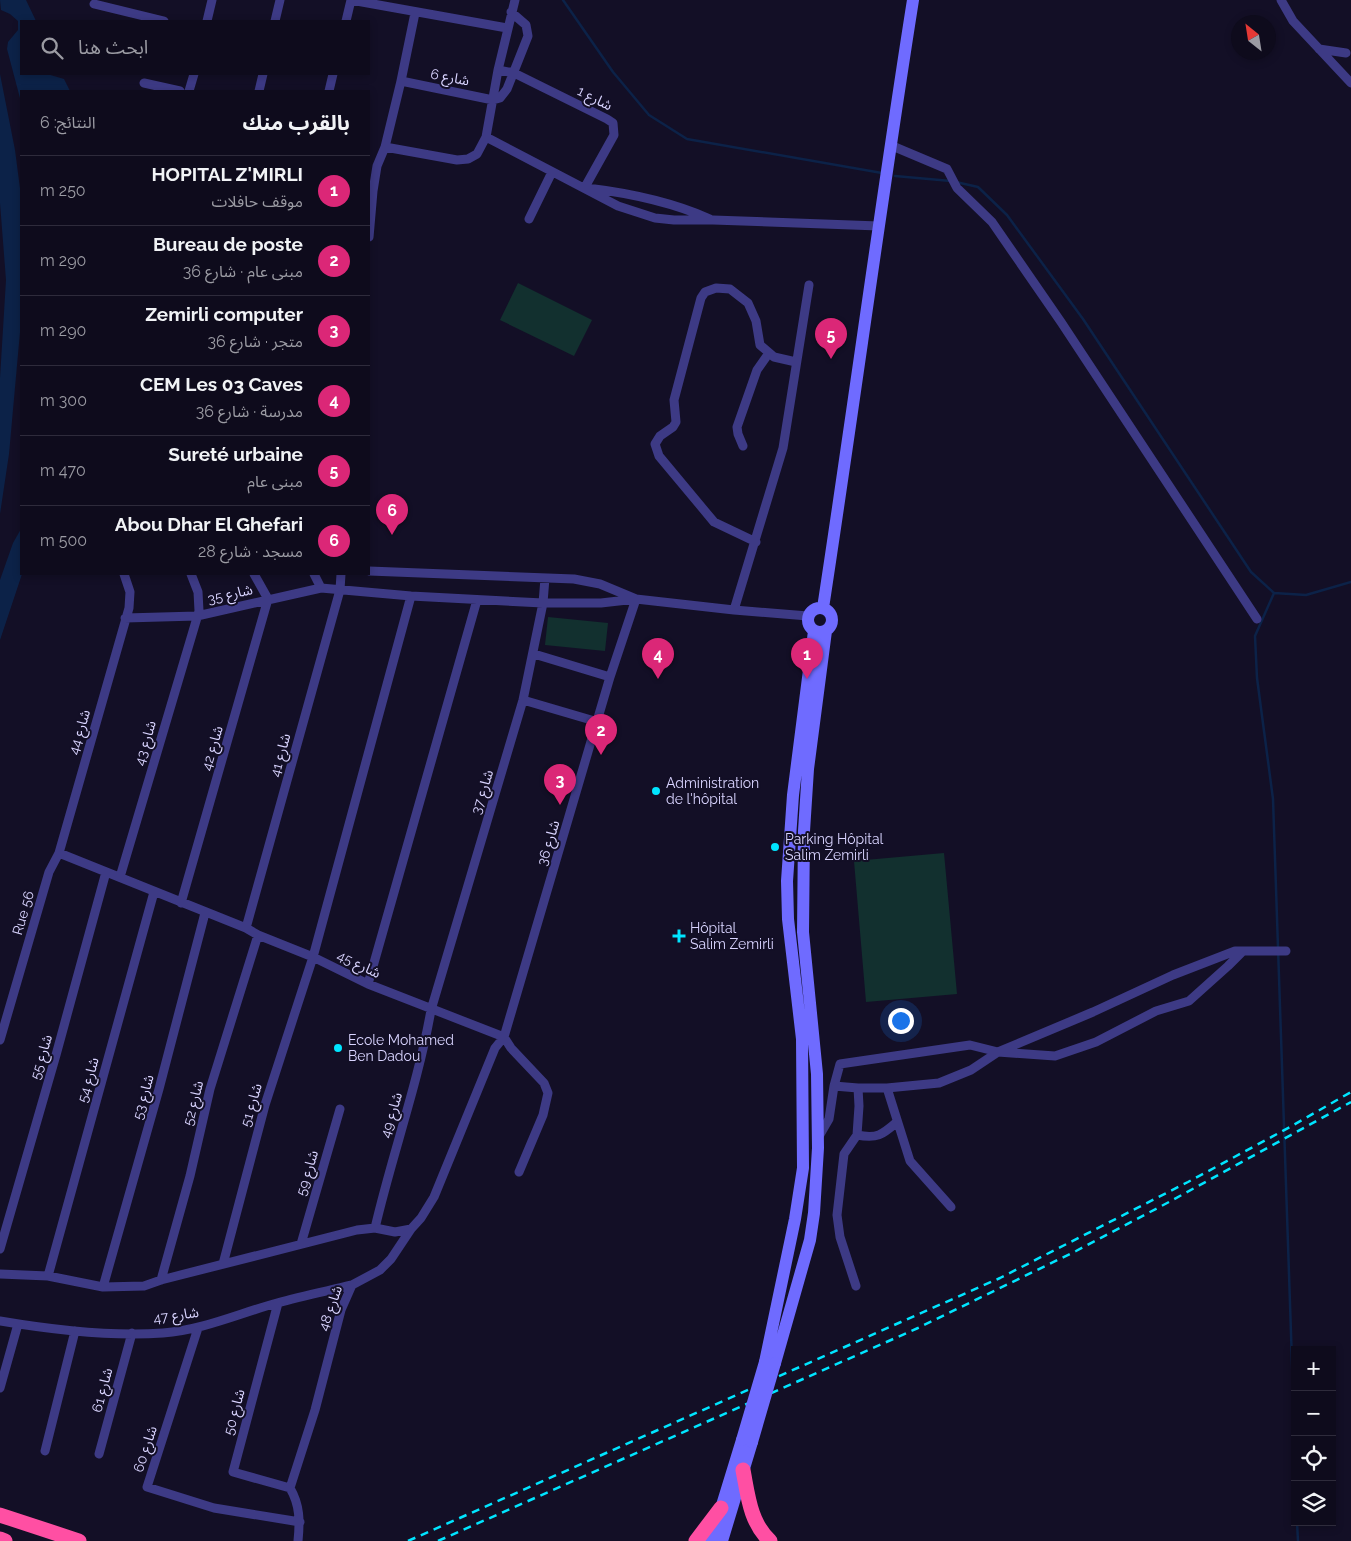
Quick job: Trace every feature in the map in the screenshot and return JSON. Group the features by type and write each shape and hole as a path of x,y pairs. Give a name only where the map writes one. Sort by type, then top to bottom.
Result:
{"highway":[{"path":"743,1470 750,1508 762,1534 770,1541"},
{"path":"696,1541 721,1508"},
{"path":"0,1515 79,1541"},
{"path":"0,1539 5,1541"}],"main road":[{"path":"823,608 890,145 913,0"},
{"path":"823,608 830,612 833,619 830,627 820,631 809,626 808,616 814,609 823,608"},
{"path":"711,1541 721,1508 747,1441 770,1362 810,1240 814,1213 818,1138 818,1074 803,932 804,831 820,631"},
{"path":"770,1362 803,1168 802,1039 788,919 787,881 793,795 820,631"},
{"path":"722,1541 743,1470 747,1441"}],"street":[{"path":"207,20 212,0"},
{"path":"275,20 280,0"},
{"path":"346,20 351,0 507,28"},
{"path":"386,147 462,160 477,154 486,137 498,70 515,0"},
{"path":"1281,0 1293,21 1351,83"},
{"path":"94,4 160,20"},
{"path":"493,100 503,95 527,40 528,32 526,25 511,12"},
{"path":"370,214 373,165 386,147 415,13"},
{"path":"1319,49 1349,53"},
{"path":"1339,71 1339,59 1349,53"},
{"name":"شارع 1","path":"498,70 514,73 613,123 614,135 585,188"},
{"path":"190,90 194,75"},
{"path":"259,90 263,75"},
{"path":"329,90 333,75"},
{"name":"شارع 6","path":"401,81 493,100"},
{"path":"144,83 176,90"},
{"path":"486,137 618,206 646,216 674,220 879,226"},
{"path":"890,145 947,169 957,188 992,222 1257,620"},
{"path":"529,219 552,172"},
{"path":"585,188 615,192 666,203 713,220"},
{"path":"734,610 783,448 809,285"},
{"path":"756,542 720,526 709,516 659,456 656,444 660,436 676,422 674,400 676,390 701,298 706,292 716,288 730,290 748,303 756,321 760,345 779,359 796,362"},
{"path":"743,446 737,427 757,370 769,353"},
{"path":"370,571 587,581 612,588 636,599 808,616"},
{"name":"شارع 44","path":"59,853 130,602 130,592 124,575"},
{"name":"شارع 43","path":"120,877 199,611 198,592 191,575"},
{"path":"255,575 268,600"},
{"path":"314,575 321,588"},
{"name":"شارع 41","path":"246,928 340,590 341,575"},
{"name":"شارع 37","path":"431,1010 523,700 534,654 543,603 545,578"},
{"name":"شارع 35","path":"125,618 197,616 321,588 411,596 543,603 636,599"},
{"name":"شارع 51","path":"223,1264 265,1105 313,957 411,596"},
{"name":"شارع 36","path":"504,1037 610,677 636,599"},
{"name":"شارع 42","path":"181,903 268,600"},
{"path":"368,984 476,600"},
{"path":"534,654 610,677"},
{"path":"523,700 598,722"},
{"name":"شارع 45","path":"59,853 246,928 313,957 368,984 504,1037"},
{"name":"Rue 56","path":"0,1040 49,872 59,853"},
{"name":"شارع 55","path":"0,1250 106,872"},
{"name":"شارع 54","path":"48,1276 154,892"},
{"name":"شارع 53","path":"103,1287 159,1089 205,913"},
{"name":"شارع 52","path":"161,1280 190,1176 210,1089 258,934"},
{"path":"834,1086 887,1088 939,1083 971,1070 998,1052 1093,1012 1173,975 1236,951 1286,951"},
{"path":"818,1138 829,1120 834,1086 840,1064 970,1046 998,1052 1056,1056 1096,1042 1156,1011 1189,1001 1243,951"},
{"name":"شارع 49","path":"375,1228 381,1200 425,1047 431,1010"},
{"path":"504,1037 511,1048 544,1083 548,1093 543,1115 519,1172"},
{"name":"شارع 48","path":"290,1488 315,1410 341,1310 352,1285 380,1270 391,1259 434,1197 495,1048 504,1037"},
{"path":"856,1286 840,1237 837,1216 844,1154 857,1135 858,1088"},
{"path":"887,1088 910,1161 951,1207"},
{"name":"شارع 59","path":"301,1244 340,1109"},
{"path":"857,1135 878,1136 898,1122"},
{"path":"0,1274 48,1276 103,1287 144,1286 357,1230 375,1228 396,1232 411,1229"},
{"name":"شارع 47","path":"0,1321 75,1331 164,1333 198,1328 278,1302 352,1285"},
{"name":"شارع 50","path":"278,1302 233,1472 290,1488"},
{"path":"0,1388 18,1324"},
{"name":"شارع 60","path":"198,1328 147,1487 214,1508 300,1522"},
{"path":"45,1451 75,1331"},
{"name":"شارع 61","path":"99,1454 132,1333"},
{"path":"290,1488 297,1499 300,1522 298,1541"}],"green space":[{"path":"518,283 592,320 574,356 500,320"},
{"path":"548,617 608,623 605,651 545,645"},
{"path":"944,853 957,994 866,1002 854,861"}],"water":[{"path":"0,0 26,0 36,20 20,20 20,75 50,75 64,79 70,90 20,90 20,98 7,49 8,42 18,30 18,21 10,14 1,10"},
{"path":"0,74 15,150 20,188 20,332 9,454 0,514 0,378 6,280 0,203"},
{"path":"20,531 20,575 22,575 0,640 0,580 13,543"}],"waterway":[{"path":"563,0 613,72 649,115 687,139 882,173"},
{"path":"895,176 951,181"},
{"path":"956,182 978,187 1007,215 1083,319 1251,572 1274,593 1306,595 1351,582"},
{"path":"1274,593 1255,636 1257,678 1273,799 1294,1436"},
{"path":"1297,1526 1298,1541"}],"railway":[{"path":"408,1541 1000,1278 1188,1182 1351,1092"},
{"path":"438,1541 918,1328 1076,1251 1351,1102"}],"place":[{"name":"Sureté urbaine","path":"831,359"},
{"name":"Abou Dhar El Ghefari","path":"392,535"},
{"name":"CEM Les 03 Caves","path":"658,679"},
{"name":"HOPITAL Z'MIRLI","path":"807,679"},
{"name":"Bureau de poste","path":"601,755"},
{"name":"Administration de l'hôpital","path":"656,791"},
{"name":"Zemirli computer","path":"560,805"},
{"name":"Parking Hôpital Salim Zemirli","path":"775,847"},
{"name":"Hôpital Salim Zemirli","path":"679,936"},
{"name":"Ecole Mohamed Ben Dadou","path":"338,1048"}]}
